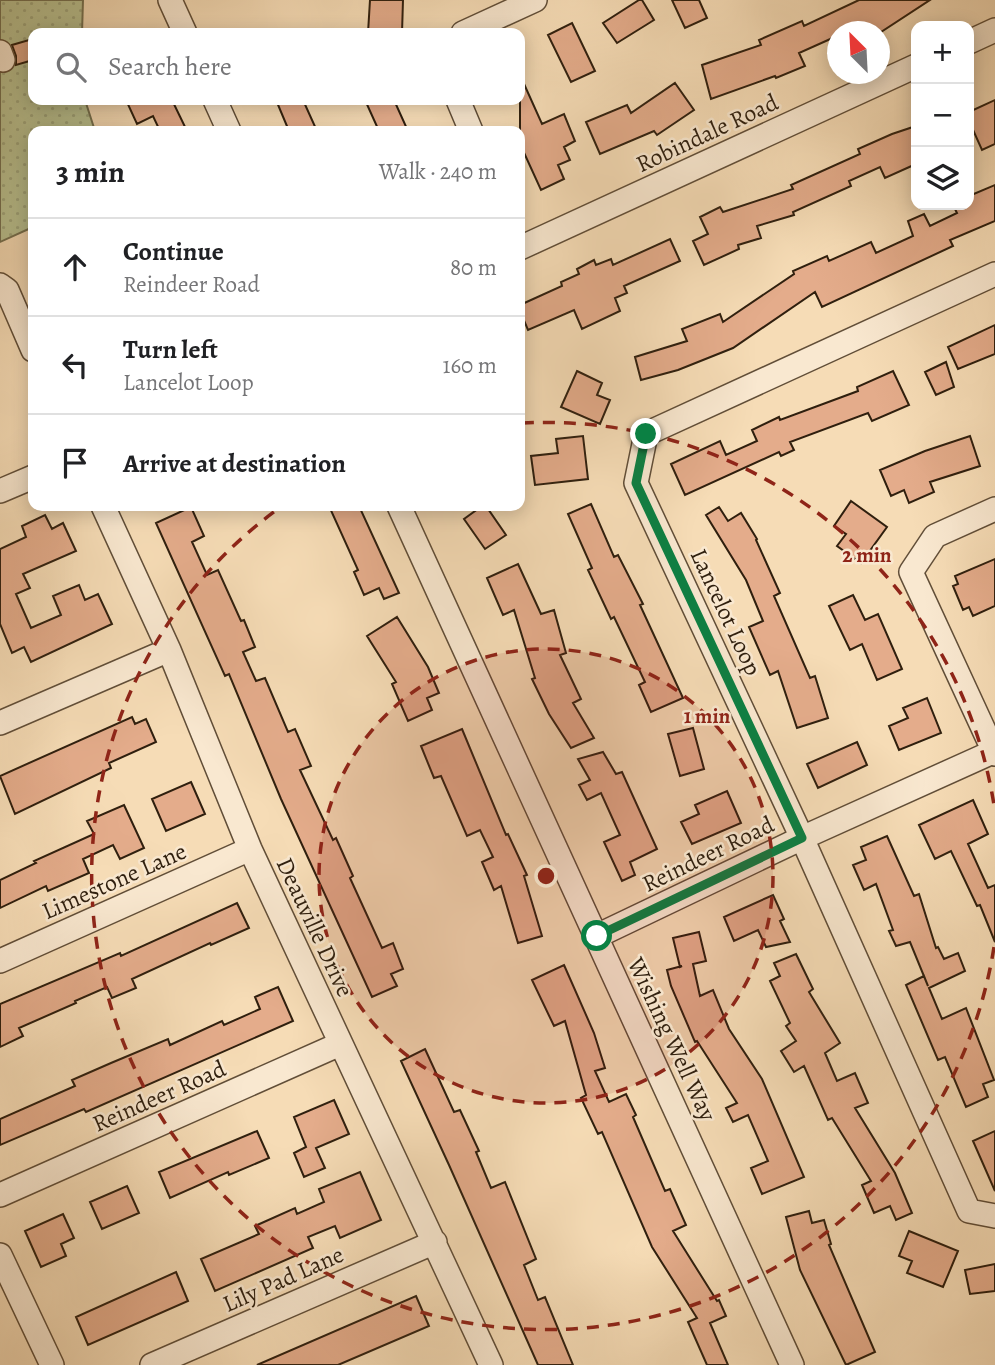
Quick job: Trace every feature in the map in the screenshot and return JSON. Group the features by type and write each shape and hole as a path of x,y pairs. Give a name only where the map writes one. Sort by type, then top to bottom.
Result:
{"street":[{"path":"170,0 183,28"},
{"path":"474,28 535,0"},
{"path":"974,40 995,30"},
{"name":"Robindale Road","path":"525,246 911,68"},
{"path":"217,105 227,126"},
{"path":"460,105 469,126"},
{"name":"Lancelot Loop","path":"995,274 646,434 636,483 802,838 969,1211 995,1216"},
{"path":"0,285 7,290 28,338"},
{"path":"0,491 28,479"},
{"path":"995,509 935,536 911,572 995,752"},
{"name":"Deauville Drive","path":"105,511 169,650 250,849 491,1365"},
{"name":"Wishing Well Way","path":"401,511 792,1365"},
{"path":"0,723 169,650"},
{"name":"Reindeer Road","path":"597,936 802,838 995,752"},
{"name":"Limestone Lane","path":"0,961 250,849"},
{"name":"Reindeer Road","path":"0,1195 340,1044"},
{"name":"Lily Pad Lane","path":"152,1365 435,1242"},
{"path":"0,1255 52,1365"}],"green space":[{"path":"0,0 83,0 82,28 28,28 28,105 87,105 93,126 28,126 28,229 0,242"}],"building":[{"path":"370,0 403,0 402,28 368,28"},
{"path":"642,0 654,20 617,43 603,23"},
{"path":"672,0 699,0 707,18 685,28"},
{"path":"859,0 930,0 890,26 890,21 827,21 827,40 799,53 805,66 711,99 702,65 761,45 759,40 802,21 804,26"},
{"path":"572,23 595,71 571,82 548,35"},
{"path":"28,40 28,61 16,65 12,45"},
{"path":"675,83 694,110 657,135 654,131 600,154 586,122 627,105 631,113"},
{"path":"525,86 542,124 564,114 575,141 564,147 570,160 558,165 564,179 541,190 525,155 525,126 520,126 520,105 525,105"},
{"path":"995,100 995,144 982,150 974,132 974,110"},
{"path":"128,105 174,105 185,126 158,126 153,116 137,124"},
{"path":"278,105 305,105 315,126 287,126"},
{"path":"367,105 396,105 406,126 377,126"},
{"path":"911,128 911,166 885,178 880,167 849,181 851,186 793,212 794,215 757,226 761,238 738,245 739,249 704,265 693,241 708,234 700,217 720,207 723,212 793,189 791,185 860,154 858,149"},
{"path":"995,185 995,221 950,240 953,246 822,307 815,292 733,348 678,370 641,380 635,357 687,341 682,329 720,314 723,322 794,274 793,271 827,256 829,261 871,242 876,253 913,236 908,221 924,214 930,226 957,213 956,210 974,210 974,194"},
{"path":"670,239 680,261 624,286 627,293 615,298 620,311 582,329 574,310 528,330 525,323 525,303 562,286 561,282 579,274 577,269 594,260 596,265 611,259 613,265"},
{"path":"995,325 995,354 958,369 948,347"},
{"path":"946,362 954,387 936,395 925,372"},
{"path":"577,371 602,383 597,395 610,400 600,424 561,407"},
{"path":"893,371 909,405 872,421 868,413 790,442 794,450 781,456 779,452 685,495 671,464 720,441 726,455 757,441 752,430 779,417 780,420 858,391 857,387"},
{"path":"583,436 588,479 535,485 531,456 558,453 556,439"},
{"path":"970,436 980,466 930,482 934,492 909,503 904,490 891,496 880,470"},
{"path":"851,501 887,527 861,563 837,546 846,534 834,526"},
{"path":"591,504 614,557 618,555 643,604 640,605 683,698 651,712 639,685 645,682 588,570 592,568 568,514"},
{"path":"719,507 728,521 741,513 757,539 780,593 774,596 810,678 815,676 828,718 797,728 778,671 770,675 749,627 763,621 746,580 706,515"},
{"path":"182,511 193,511 204,536 192,542 207,575 218,570 241,621 244,620 255,647 243,652 256,681 265,678 288,732 295,729 311,766 300,770 333,840 336,838 353,876 350,878 382,948 393,943 403,969 391,974 397,986 372,997 281,799 229,674 225,676 156,523"},
{"path":"331,511 361,511 399,593 384,599 379,588 364,595 354,572 358,570"},
{"path":"475,511 489,511 506,535 485,549 464,519"},
{"path":"45,515 52,529 63,523 76,551 23,574 30,588 16,594 31,628 61,615 53,596 79,585 85,600 98,594 112,624 31,662 24,647 12,653 0,624 0,549 26,537 22,526"},
{"path":"995,559 995,606 973,616 969,607 963,610 953,586 958,584 955,576"},
{"path":"518,564 541,614 554,610 566,653 560,655 581,699 573,703 594,738 571,748 549,714 532,679 535,678 514,610 503,615 487,578"},
{"path":"853,595 865,620 878,614 902,669 877,680 862,644 850,650 829,606"},
{"path":"397,617 428,667 439,693 427,698 432,710 408,721 392,684 396,682 367,636"},
{"path":"927,698 941,733 899,750 889,726 908,718 903,708"},
{"path":"132,717 135,724 146,719 156,742 109,763 111,768 15,814 0,776"},
{"path":"693,728 704,769 680,776 668,734"},
{"path":"462,729 506,835 508,834 527,875 524,876 542,936 518,943 501,886 494,890 482,862 493,857 480,830 467,836 441,776 434,778 421,746"},
{"path":"857,742 867,765 818,788 807,764"},
{"path":"603,752 616,774 622,772 657,849 630,862 635,875 622,881 604,842 620,835 601,793 587,800 579,785 590,780 578,759"},
{"path":"191,782 205,814 166,831 152,799"},
{"path":"727,791 741,823 692,844 681,822 699,814 695,805"},
{"path":"973,800 988,834 968,844 988,888 995,885 995,942 980,905 977,906 951,851 935,859 919,825"},
{"path":"124,805 144,848 120,859 113,845 83,859 89,873 48,891 46,886 0,908 0,880 36,863 34,861 94,834 87,821"},
{"path":"887,836 914,896 919,894 936,948 938,947 944,959 958,953 965,971 929,988 942,1019 966,1008 994,1080 983,1084 988,1097 966,1107 945,1057 938,1060 906,985 924,976 910,942 896,946 876,884 864,890 853,865 866,860 861,847"},
{"path":"773,895 784,919 780,921 790,942 766,947 758,930 734,941 724,917"},
{"path":"237,903 249,928 132,979 136,988 112,998 107,987 75,1001 76,1003 19,1028 23,1036 0,1047 0,1004 120,953 121,956"},
{"path":"699,932 706,961 693,964 700,996 713,990 729,1029 762,1079 804,1177 762,1194 751,1168 768,1161 748,1115 733,1122 726,1108 737,1103 697,1041 695,1042 667,970 680,967 673,938"},
{"path":"796,954 813,989 809,992 840,1043 825,1053 837,1081 855,1073 868,1103 855,1108 895,1173 912,1213 896,1220 890,1206 874,1213 862,1185 871,1181 832,1118 828,1120 804,1066 794,1072 781,1051 796,1041 786,1026 790,1023 770,981 780,976 774,963"},
{"path":"564,965 594,1033 605,1068 595,1071 609,1102 626,1094 665,1191 670,1189 686,1225 673,1231 717,1301 719,1300 726,1316 710,1323 728,1365 707,1365 688,1322 697,1318 652,1247 602,1132 598,1134 581,1098 586,1095 565,1021 554,1026 532,980"},
{"path":"278,987 293,1021 86,1112 84,1109 0,1145 0,1119 75,1086 72,1080 111,1063 168,1039 170,1045 222,1021 224,1025 260,1009 255,997"},
{"path":"425,1049 454,1112 460,1110 479,1151 476,1152 491,1188 505,1182 536,1259 524,1265 538,1300 545,1297 573,1365 538,1365 401,1061"},
{"path":"334,1100 349,1134 316,1148 325,1168 304,1177 294,1153 306,1147 294,1117"},
{"path":"257,1131 269,1158 229,1175 228,1172 170,1198 159,1172"},
{"path":"995,1131 995,1191 973,1141"},
{"path":"360,1172 381,1220 340,1238 335,1226 308,1237 313,1248 215,1291 201,1259 259,1234 255,1226 295,1208 297,1214 324,1202 319,1189"},
{"path":"127,1186 139,1213 102,1229 90,1202"},
{"path":"809,1211 812,1223 824,1220 831,1244 829,1245 875,1352 846,1365 800,1270 786,1217"},
{"path":"63,1214 74,1238 61,1244 66,1256 41,1267 25,1231"},
{"path":"909,1231 958,1251 943,1287 907,1273 912,1261 899,1256"},
{"path":"995,1264 995,1291 970,1294 965,1270"},
{"path":"176,1272 188,1301 88,1345 76,1317"},
{"path":"416,1296 429,1326 338,1365 257,1365"}],"route":[{"path":"597,936 802,838 636,483 646,434"}]}
